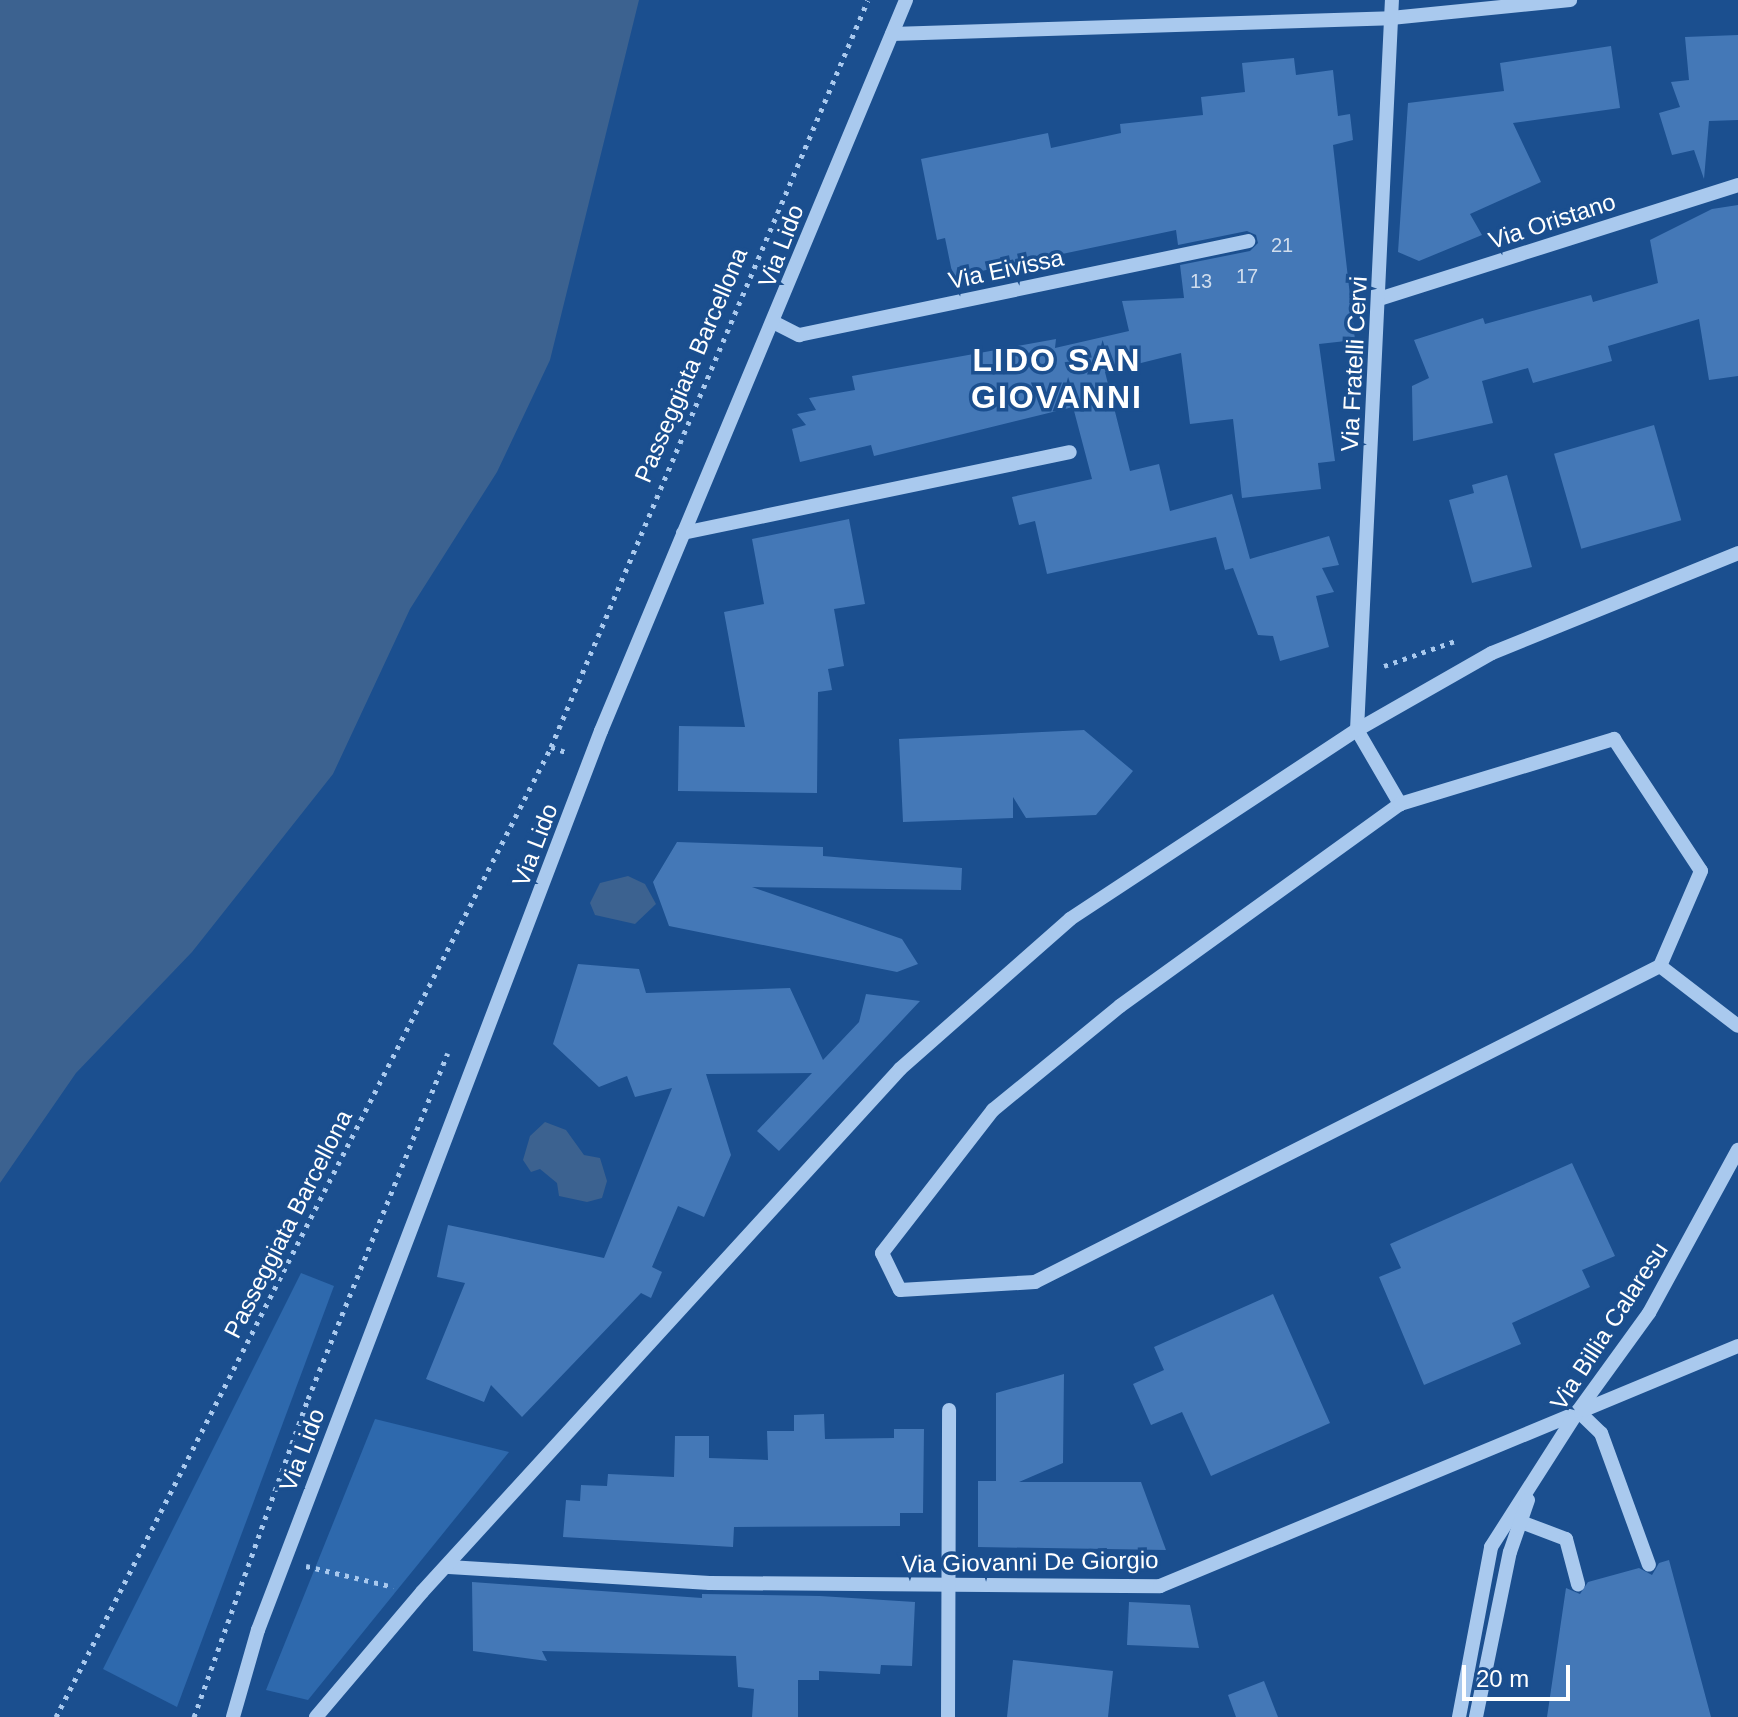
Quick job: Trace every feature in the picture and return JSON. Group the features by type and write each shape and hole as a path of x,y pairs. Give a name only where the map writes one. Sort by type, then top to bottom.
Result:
{"street":[{"name":"Via Lido","path":"233,1717 258,1630 402,1244 683,533 775,323 906,0"},
{"name":"Via Fratelli Cervi","path":"1357,730 1392,0"},
{"path":"892,34 1391,18 1570,0"},
{"name":"Via Oristano","path":"1379,299 1738,185"},
{"name":"Via Eivissa","path":"775,323 799,335 1248,241"},
{"path":"683,533 1070,452"},
{"path":"317,1716 900,1069 1070,919 1357,730 1492,653 1738,553"},
{"path":"1357,730 1400,804"},
{"path":"1614,739 1701,871 1660,966 1035,1282 900,1290 882,1253 993,1110 1120,1006 1400,804 1614,739"},
{"path":"1660,966 1738,1026"},
{"name":"Via Billia Calaresu","path":"1535,1481 1578,1411 1649,1313 1738,1150"},
{"name":"Via Giovanni De Giorgio","path":"449,1567 710,1583 1160,1586 1738,1346"},
{"path":"948,1717 952,1587 949,1410"},
{"path":"1578,1411 1601,1433 1649,1565"},
{"path":"1476,1717 1521,1522 1535,1481"},
{"path":"1459,1717 1491,1547 1535,1481"},
{"path":"1521,1522 1566,1539 1578,1584"}],"path":[{"name":"Passeggiata Barcellona","path":"56,1717 551,747 868,0"},
{"path":"551,747 569,754 563,768"},
{"path":"194,1717 308,1399 450,1047"},
{"path":"301,1564 404,1590 395,1600"}],"shaded area":[{"path":"0,0 639,0 550,360 497,472 410,609 333,774 192,952 76,1073 0,1183"},
{"path":"628,876 645,884 656,904 635,924 595,915 590,903 600,883"},
{"path":"545,1122 566,1130 584,1155 600,1158 607,1181 602,1198 587,1202 559,1196 557,1183 540,1169 531,1172 523,1160 530,1136"},
{"path":"301,1273 334,1286 177,1707 103,1669"},
{"path":"375,1419 509,1452 308,1700 266,1690"}],"building":[{"path":"1738,35 1738,120 1709,121 1704,179 1694,150 1672,155 1659,113 1680,107 1671,82 1689,80 1685,37"},
{"path":"1611,46 1620,108 1513,123 1541,182 1470,214 1482,235 1419,261 1398,252 1408,103 1504,91 1500,63"},
{"path":"1294,58 1296,75 1333,70 1338,116 1350,114 1353,140 1333,145 1355,340 1319,344 1335,461 1318,463 1321,489 1242,498 1233,419 1190,424 1181,353 1105,372 1130,471 1159,464 1170,511 1232,494 1250,559 1329,536 1339,565 1322,568 1334,592 1316,596 1329,647 1280,661 1273,636 1258,635 1233,568 1225,570 1216,537 1047,574 1035,521 1019,525 1012,497 1092,479 1073,407 874,456 871,445 800,462 792,429 806,425 797,414 816,410 809,398 855,390 852,376 1056,339 1055,348 1129,331 1122,301 1184,298 1180,265 1250,251 1258,243 1256,235 1247,231 1178,245 1176,230 953,277 945,238 937,240 921,159 1048,133 1051,148 1121,133 1120,124 1203,115 1201,97 1245,92 1242,63"},
{"path":"1738,205 1738,376 1709,380 1699,319 1608,346 1612,361 1533,383 1528,368 1482,381 1493,423 1413,441 1412,386 1429,378 1414,340 1483,318 1485,324 1591,295 1593,302 1658,283 1650,240 1712,209"},
{"path":"1654,425 1681,520 1581,549 1554,454"},
{"path":"1507,475 1532,567 1472,583 1449,500 1474,493 1472,485"},
{"path":"849,519 865,604 834,609 844,666 828,669 832,690 818,692 817,793 678,791 679,726 745,727 724,612 764,604 752,539"},
{"path":"1084,730 1133,771 1096,815 1026,818 1013,797 1013,818 903,822 899,739"},
{"path":"677,842 823,847 823,856 962,868 961,890 752,887 902,939 918,964 897,972 669,926 653,882"},
{"path":"578,964 639,969 646,993 790,988 823,1060 859,1022 866,994 920,1001 779,1151 757,1131 812,1073 706,1074 731,1155 704,1217 678,1206 652,1267 662,1272 651,1298 641,1293 522,1417 491,1385 484,1402 426,1379 465,1283 437,1277 448,1225 604,1258 672,1088 635,1097 627,1076 599,1087 553,1044"},
{"path":"1572,1163 1615,1256 1582,1270 1590,1287 1512,1323 1521,1344 1424,1385 1379,1277 1401,1268 1390,1244"},
{"path":"1273,1294 1330,1423 1211,1476 1182,1412 1151,1425 1133,1384 1164,1370 1154,1347"},
{"path":"1064,1374 1063,1463 1019,1482 1141,1482 1166,1550 978,1547 978,1481 996,1481 996,1393"},
{"path":"824,1414 825,1439 894,1438 894,1429 924,1429 923,1513 900,1513 900,1526 734,1527 733,1547 563,1537 566,1500 580,1501 581,1485 607,1486 608,1474 674,1477 675,1436 709,1436 709,1458 768,1460 767,1431 794,1431 794,1415"},
{"path":"1669,1560 1711,1717 1547,1717 1566,1588 1580,1594 1588,1582 1639,1568 1652,1575 1659,1563"},
{"path":"472,1582 702,1598 702,1594 820,1596 915,1602 912,1666 881,1665 880,1674 819,1671 819,1680 798,1680 798,1717 752,1717 754,1689 738,1687 736,1656 542,1651 547,1661 473,1651"},
{"path":"1129,1602 1190,1605 1199,1648 1127,1645"},
{"path":"1013,1660 1113,1671 1108,1717 1007,1717"},
{"path":"1264,1681 1278,1717 1236,1717 1228,1695"}],"district":[{"name":"LIDO SAN GIOVANNI","path":"1057,380"}]}
